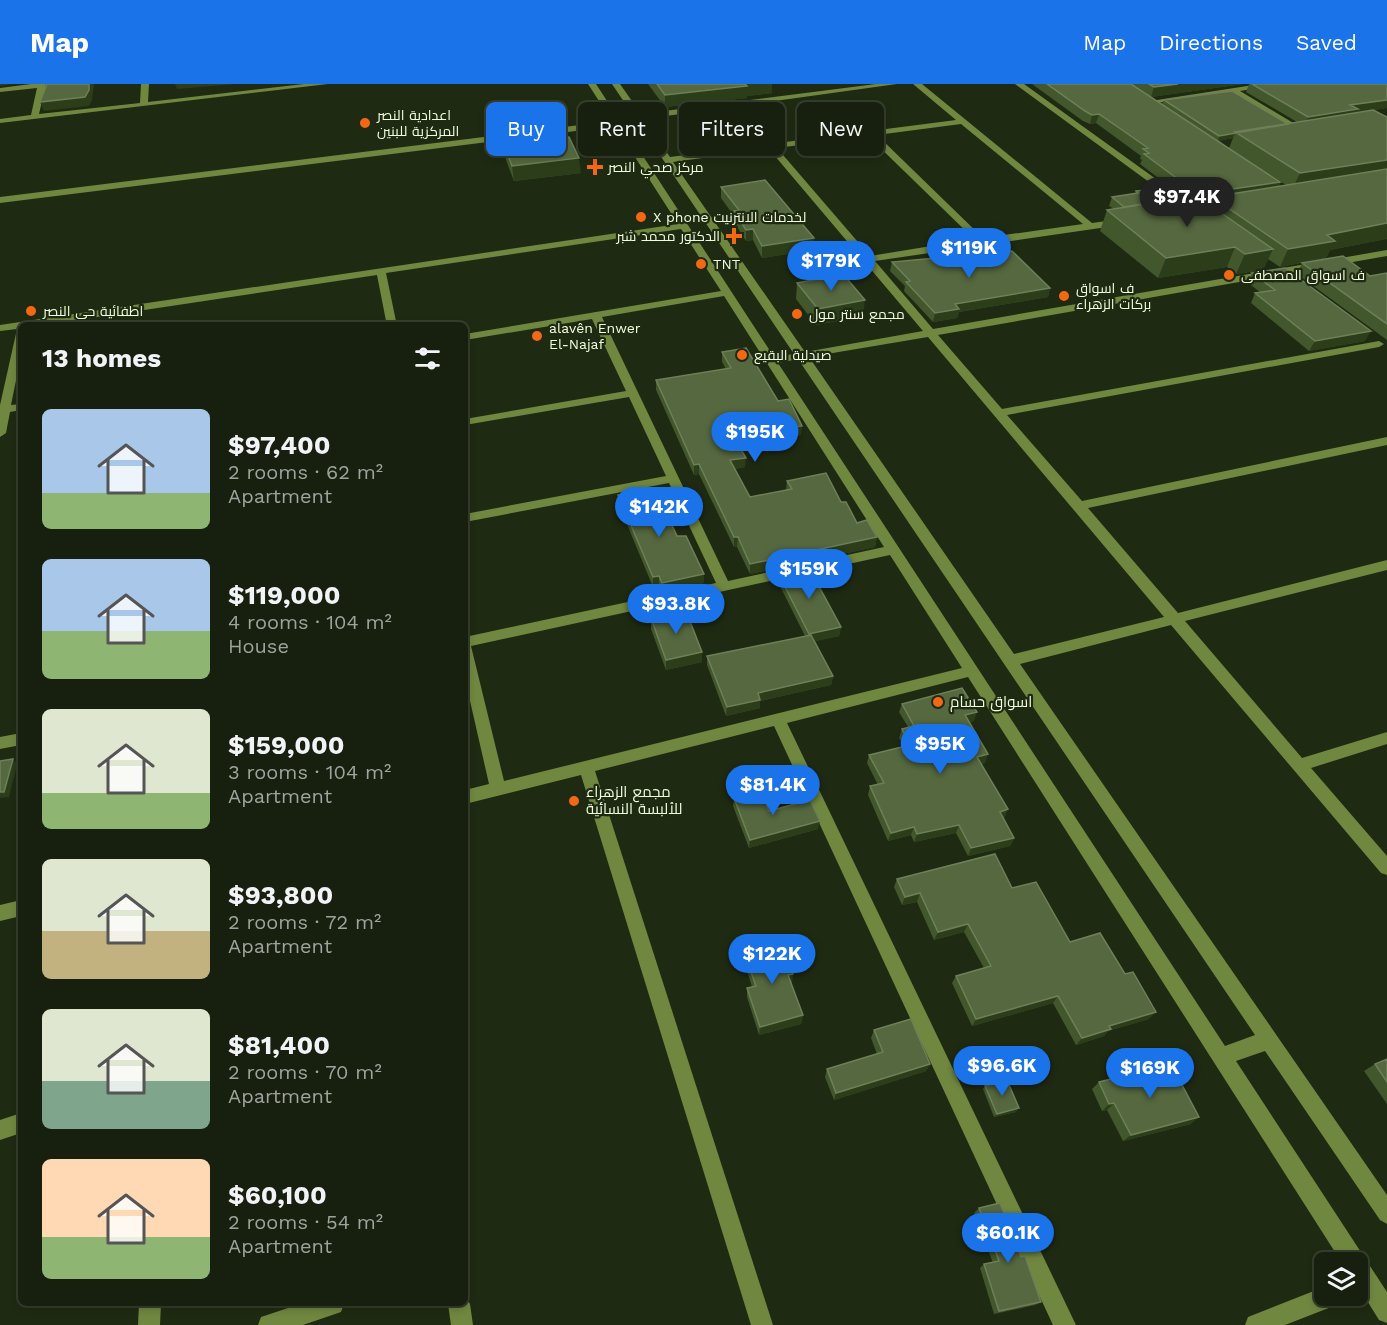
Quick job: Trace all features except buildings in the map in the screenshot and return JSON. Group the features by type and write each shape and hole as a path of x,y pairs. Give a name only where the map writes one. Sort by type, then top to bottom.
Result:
{"street":[{"path":"144,105 145,84"},
{"path":"0,121 324,84"},
{"path":"592,84 604,102"},
{"path":"616,84 628,102"},
{"path":"667,113 893,84"},
{"path":"917,84 1090,226"},
{"path":"1019,84 1184,203"},
{"path":"1148,102 1276,84"},
{"path":"0,90 41,85 34,117"},
{"path":"1232,90 1302,132"},
{"path":"1139,96 1157,108"},
{"path":"884,132 964,122"},
{"path":"0,200 578,128"},
{"path":"1291,133 1312,130"},
{"path":"884,147 981,241"},
{"path":"638,156 1345,1252"},
{"path":"665,156 1387,1214"},
{"path":"668,160 700,156"},
{"path":"780,156 1387,868"},
{"path":"869,260 1136,219"},
{"path":"42,322 684,226"},
{"path":"770,361 1275,269 1385,254"},
{"path":"1275,269 1291,278"},
{"path":"381,271 391,322"},
{"path":"468,337 726,293"},
{"path":"596,316 724,586"},
{"path":"0,328 18,326"},
{"path":"754,336 772,337 782,330"},
{"path":"1363,332 1383,347"},
{"path":"0,433 2,409 18,342"},
{"path":"1000,413 1383,347"},
{"path":"780,376 793,370 812,373"},
{"path":"468,421 631,393"},
{"path":"2,409 18,406"},
{"path":"1078,506 1387,441"},
{"path":"468,517 672,479"},
{"path":"468,641 892,550"},
{"path":"1009,661 1387,565"},
{"path":"468,661 498,789"},
{"path":"468,796 971,671"},
{"path":"778,720 1065,1325"},
{"path":"1299,765 1387,738"},
{"path":"0,743 18,740"},
{"path":"586,767 762,1325"},
{"path":"0,913 18,909"},
{"path":"1221,1057 1268,1040"},
{"path":"0,1130 18,1125"},
{"path":"1368,1286 1387,1312"},
{"path":"1256,1325 1314,1303"},
{"path":"149,1325 150,1306"},
{"path":"269,1325 327,1306"},
{"path":"459,1306 462,1325"}],"place":[{"name":"اعدادية النصر المركزية للبنين","path":"365,123"},
{"name":"مركز صحي النصر","path":"595,167"},
{"name":"X phone لخدمات الانترنيت","path":"641,217"},
{"name":"الدكتور محمد شبر","path":"734,236"},
{"name":"TNT","path":"701,264"},
{"name":"ف اسواق المصطفى","path":"1229,275"},
{"name":"ف اسواق بركات الزهراء","path":"1064,296"},
{"name":"اطفائية حي النصر","path":"31,311"},
{"name":"مجمع سنتر مول","path":"797,314"},
{"name":"alavên Enwer El-Najaf","path":"537,336"},
{"name":"صيدلية البقيع","path":"742,355"},
{"name":"اسواق حسام","path":"938,702"},
{"name":"مجمع الزهراء للألبسة النسائية","path":"574,801"}]}
